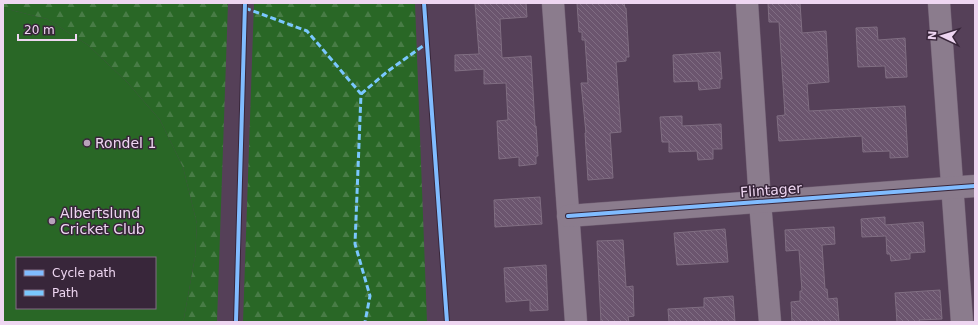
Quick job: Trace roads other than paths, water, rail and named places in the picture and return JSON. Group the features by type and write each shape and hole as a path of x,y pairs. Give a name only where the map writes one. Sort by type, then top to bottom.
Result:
{"street":[{"path":"553,3 576,322"},
{"name":"Flintager","path":"747,3 760,202 770,322"},
{"path":"939,3 962,322"},
{"name":"Flintager","path":"568,216 975,186"}],"place":[{"name":"Rondel 1","path":"87,143"},
{"name":"Albertslund Cricket Club","path":"52,221"}]}
